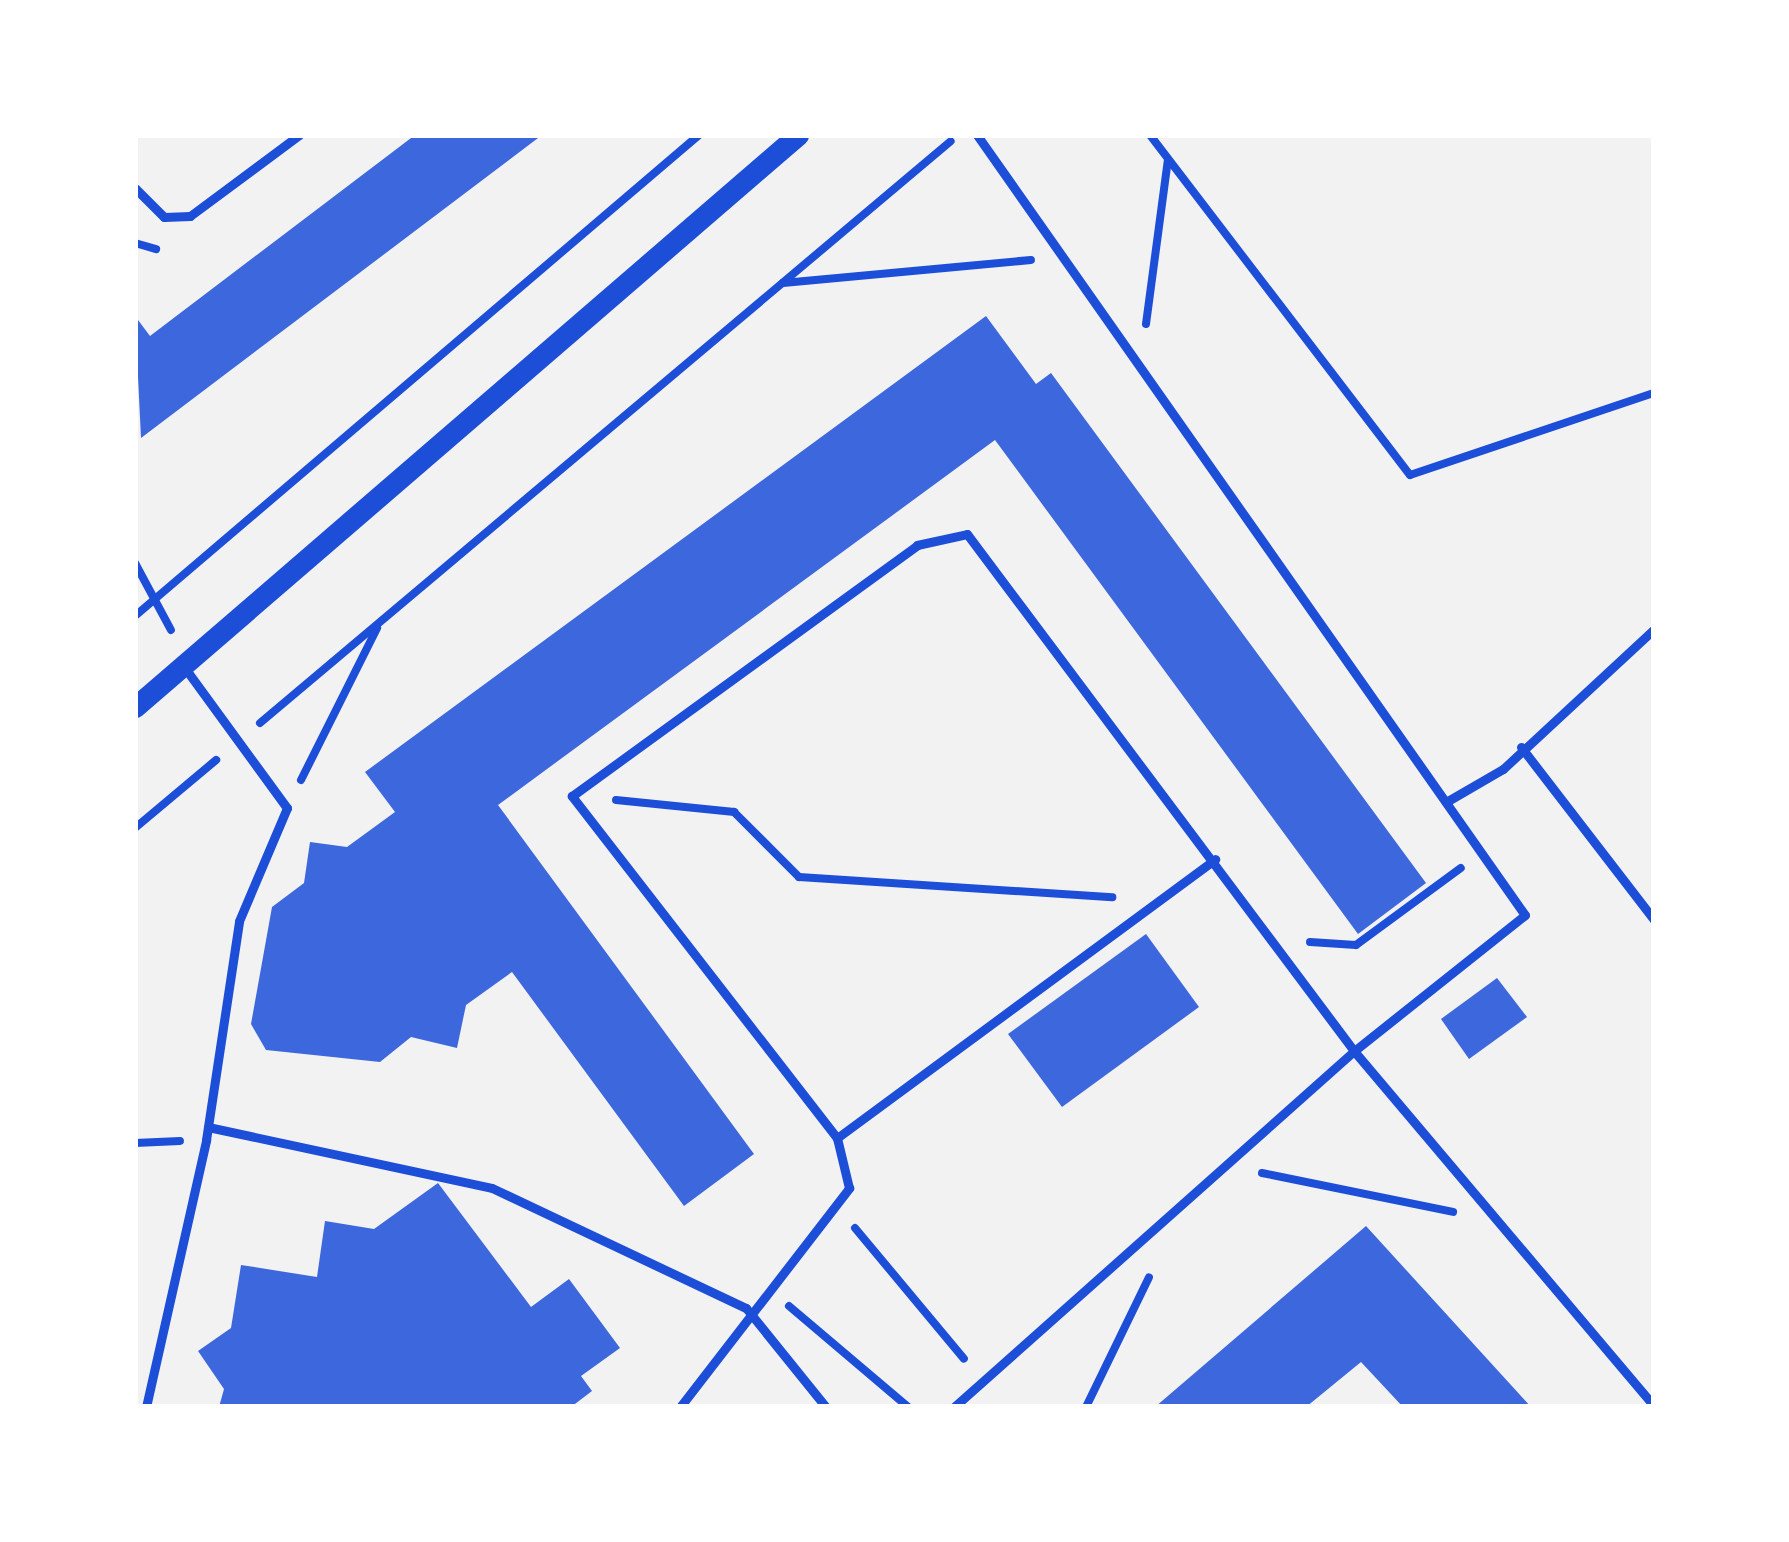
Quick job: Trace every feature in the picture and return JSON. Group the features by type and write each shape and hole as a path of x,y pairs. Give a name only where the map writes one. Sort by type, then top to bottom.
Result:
{"street":[{"path":"135,707 798,135"}],"lane":[{"path":"135,188 164,217 190,216 299,135"},
{"path":"954,1407 1354,1051 1525,915 977,135"},
{"path":"680,1407 746,1308 849,1188 837,1138 572,796 917,545 967,534 1215,859 1354,1051 1654,1406"},
{"path":"1446,802 1521,747 1654,629"},
{"path":"146,1407 208,1126 239,921 287,808 242,739 182,666"},
{"path":"1521,747 1654,920"},
{"path":"837,1138 1215,859"},
{"path":"208,1126 492,1188 746,1308 826,1407"}],"path":[{"path":"135,616 699,135"},
{"path":"135,828 958,135"},
{"path":"1150,135 1410,476 1654,393"},
{"path":"1140,367 1168,159"},
{"path":"782,283 1063,257"},
{"path":"135,562 160,595"},
{"path":"287,808 381,621"},
{"path":"572,796 734,812 799,878 1159,900"},
{"path":"1273,938 1356,945 1481,853"},
{"path":"1225,1166 1498,1222"},
{"path":"835,1204 982,1381"},
{"path":"1086,1407 1156,1262"},
{"path":"765,1286 908,1407"}],"building":[{"path":"415,135 542,135 141,438 135,316 150,336"},
{"path":"986,316 1036,384 1051,373 1426,883 1358,934 995,440 498,805 754,1154 684,1206 512,972 466,1005 457,1048 411,1037 380,1062 266,1050 251,1024 272,907 304,883 310,842 347,847 395,812 365,772"},
{"path":"1146,934 1199,1007 1062,1107 1008,1034"},
{"path":"1497,978 1527,1017 1469,1059 1441,1019"},
{"path":"438,1183 531,1307 569,1279 620,1348 581,1376 592,1391 571,1407 219,1407 224,1389 198,1351 231,1328 241,1265 317,1277 325,1221 374,1229"},
{"path":"1366,1226 1531,1407 1403,1407 1361,1362 1306,1407 1155,1407"}]}
